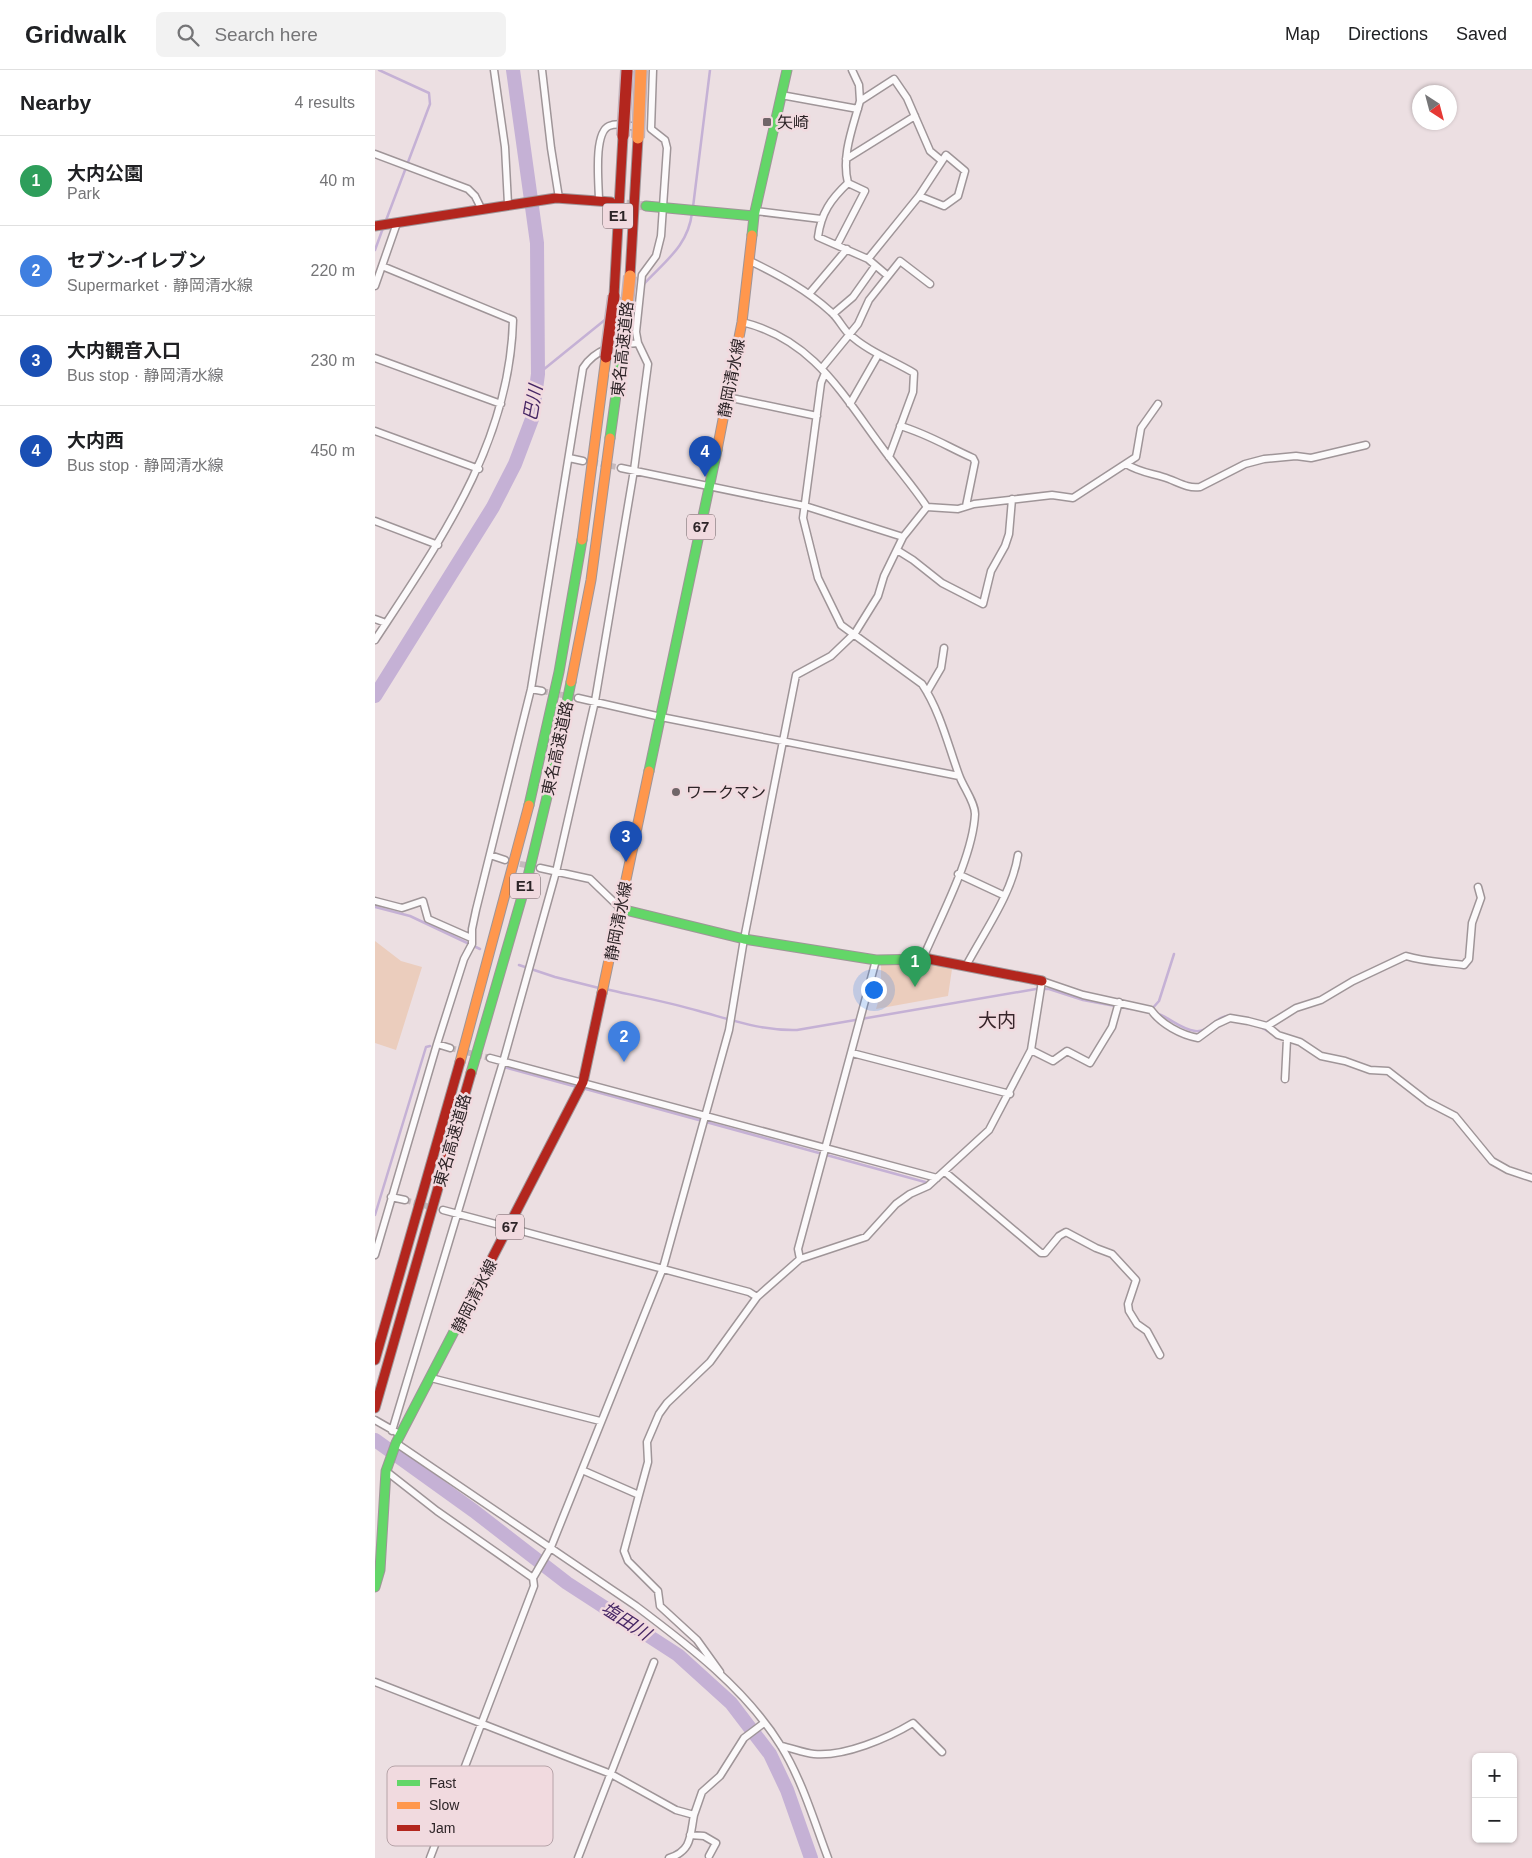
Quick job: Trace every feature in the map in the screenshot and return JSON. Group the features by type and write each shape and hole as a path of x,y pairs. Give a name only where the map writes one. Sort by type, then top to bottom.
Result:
{"main road":[{"name":"東名高速道路","path":"375,1360 487,969 537,772 577,568 589,497 614,296 627,70"},
{"name":"東名高速道路","path":"375,1408 520,902 551,776 591,580 622,352 630,276 641,70"},
{"name":"静岡清水線","path":"375,1587 380,1570 386,1471 396,1436 431,1378 583,1082 606,982 710,486 742,322 754,214 787,70"},
{"path":"375,226 481,208 558,198 605,202"},
{"path":"646,206 754,214"},
{"path":"621,909 744,939 876,960 923,958 1042,981"}],"street":[{"path":"494,70 505,147 510,204"},
{"path":"542,70 558,198"},
{"path":"651,129 653,70"},
{"path":"848,183 845,171 860,101 859,85 852,70"},
{"path":"860,101 894,78 907,98 930,151 942,161"},
{"path":"781,95 858,109"},
{"path":"847,159 915,116"},
{"path":"396,1436 457,1214 503,1062 556,872 595,702 634,470 648,364 638,344 636,332 642,275 659,249 667,148 665,140 651,129 616,124 608,126 601,133 598,143 605,202"},
{"path":"375,154 468,189 475,196 481,208"},
{"path":"868,259 919,196 946,155 965,171 958,196 945,206 919,196"},
{"path":"848,183 832,198 821,219 818,237 868,259 888,276"},
{"path":"837,245 865,191 848,183"},
{"path":"754,214 821,219"},
{"path":"375,286 397,223"},
{"path":"809,294 847,249"},
{"path":"750,261 785,278 809,294 833,314 848,333 878,355 914,373 913,392 889,457"},
{"path":"923,958 973,833 975,812 959,776 949,742 927,692 915,677 855,633 841,625 823,591 803,518 823,371 848,333 858,324 869,300 900,261 930,284"},
{"path":"375,640 438,545 479,469 508,380 513,320 382,266"},
{"path":"833,314 853,297 875,266"},
{"path":"742,322 772,331 793,342 823,371 927,507 958,509 1011,499 1053,495 1073,498 1136,457 1141,428 1158,404"},
{"path":"375,1255 437,1044 472,941 475,910 531,689 583,368 601,350 628,344 638,344"},
{"path":"850,404 878,355"},
{"path":"375,358 501,404"},
{"path":"727,397 817,416"},
{"path":"900,426 923,432 946,446 973,458 975,462 966,506"},
{"path":"375,431 479,469"},
{"path":"1127,464 1145,474 1165,477 1194,488 1201,487 1245,464 1265,459 1296,456 1311,458 1366,445"},
{"path":"569,458 583,460"},
{"path":"621,468 805,506 903,537"},
{"path":"897,550 942,583 983,604 991,571 1005,546 1009,534 1011,499"},
{"path":"466,1766 535,1586 534,1574 551,1548 600,1421 663,1268 733,1013 744,939 796,675 831,656 855,633 878,596 884,576 903,537 927,507"},
{"path":"375,521 438,545"},
{"path":"375,619 386,623"},
{"path":"927,692 941,668 944,648"},
{"path":"531,689 542,691"},
{"path":"578,698 661,717 959,776"},
{"path":"966,966 1003,895 1016,866 1018,854"},
{"path":"489,855 505,860"},
{"path":"540,868 590,879 621,909"},
{"path":"958,874 1003,895"},
{"path":"1267,1026 1296,1008 1321,1000 1353,981 1406,956 1421,961 1436,960 1464,965 1469,959 1472,923 1481,898 1478,887"},
{"path":"375,900 402,908 423,902 428,919 472,941"},
{"path":"800,1258 798,1249 876,960"},
{"path":"828,1858 793,1768 781,1746 726,1680 697,1640 660,1606 658,1591 628,1561 624,1552 648,1462 647,1442 659,1414 667,1403 710,1362 757,1297 800,1258 866,1237 896,1204 910,1194 928,1186 989,1130 1031,1050 1042,981 1083,995 1151,1010 1156,1016 1176,1030 1199,1038 1217,1024 1230,1018 1267,1026 1287,1039 1300,1042 1321,1056 1345,1061 1369,1070 1388,1071 1428,1102 1455,1116 1492,1161 1509,1170 1532,1178"},
{"path":"1031,1050 1053,1062 1067,1051 1090,1063 1111,1027 1119,1002"},
{"path":"1285,1079 1287,1039"},
{"path":"437,1044 449,1048"},
{"path":"852,1053 1009,1094"},
{"path":"490,1058 937,1178"},
{"path":"945,1172 1041,1253 1045,1253 1059,1236 1066,1232 1112,1254 1136,1280 1128,1304 1129,1311 1137,1324 1147,1331 1160,1355"},
{"path":"391,1197 405,1200"},
{"path":"443,1210 663,1268 749,1292 757,1297"},
{"path":"431,1378 600,1421"},
{"path":"375,1420 672,1633 726,1680"},
{"path":"582,1470 639,1495"},
{"path":"386,1471 437,1511 534,1574"},
{"path":"579,1858 654,1662"},
{"path":"375,1682 611,1774 676,1810 694,1815"},
{"path":"781,1746 814,1754 834,1754 868,1743 913,1723 942,1752"},
{"path":"672,1858 680,1855 687,1848 694,1815 702,1792 720,1776 743,1738 763,1724"},
{"path":"690,1835 704,1836 716,1844 709,1856"},
{"path":"431,1858 436,1846"}],"shaded area":[{"path":"375,941 401,961 422,967 396,1050 375,1043"},
{"path":"922,962 952,969 948,996 876,1009 881,992 881,964"}],"waterway":[{"path":"379,70 429,93 430,104 385,223"},
{"name":"巴川","path":"375,696 493,507 515,464 532,419 538,374 537,243 513,70"},
{"path":"693,207 710,70"},
{"path":"643,285 681,244 690,225 692,213"},
{"path":"375,250 383,228"},
{"path":"538,374 606,319"},
{"path":"375,907 410,916 480,949"},
{"path":"1151,1010 1159,1001 1174,954"},
{"path":"519,965 555,977 599,988"},
{"path":"605,989 747,1024 784,1030 797,1030 1036,989 1049,989 1083,1000 1131,1009"},
{"path":"1156,1013 1184,1028 1195,1031 1205,1029 1222,1017 1233,1016"},
{"path":"1257,1025 1271,1033"},
{"path":"375,1215 426,1047 430,1046"},
{"path":"504,1067 577,1087"},
{"path":"582,1088 925,1182"},
{"name":"塩田川","path":"375,1440 474,1511 567,1583 678,1655 731,1703 770,1754 787,1790 811,1858"}],"tunnel":[{"path":"613,203 646,206"},
{"path":"592,462 621,468"},
{"path":"542,691 578,698"},
{"path":"511,862 540,868"},
{"path":"450,1048 490,1058"},
{"path":"405,1200 434,1208"}],"traffic: fast":[{"path":"752,235 754,216 787,70"},
{"path":"646,206 754,216"},
{"path":"610,438 622,352"},
{"path":"649,771 717,450"},
{"path":"529,805 559,672 582,540"},
{"path":"471,1073 528,876 552,776 571,682"},
{"path":"621,909 744,939 876,960 929,959"},
{"path":"375,1587 380,1570 386,1471 396,1443 486,1270"}],"traffic: slow":[{"path":"638,138 641,70"},
{"path":"717,450 742,322 752,235"},
{"path":"622,352 630,276"},
{"path":"582,540 606,357"},
{"path":"571,682 591,580 610,438"},
{"path":"602,993 649,771"},
{"path":"460,1062 529,805"}],"traffic: jam":[{"path":"623,136 627,70"},
{"path":"614,296 623,136"},
{"path":"630,276 638,138"},
{"path":"375,226 556,198 611,202"},
{"path":"606,357 614,296"},
{"path":"929,959 1042,981"},
{"path":"486,1270 583,1082 602,993"},
{"path":"375,1360 460,1062"},
{"path":"375,1408 471,1073"}],"place":[{"name":"矢崎","path":"767,122"},
{"name":"大内西","path":"705,477"},
{"name":"ワークマン","path":"676,792"},
{"name":"大内観音入口","path":"626,862"},
{"name":"大内公園","path":"915,987"},
{"name":"セブン-イレブン","path":"624,1062"}],"district":[{"name":"大内","path":"997,1020"}]}
